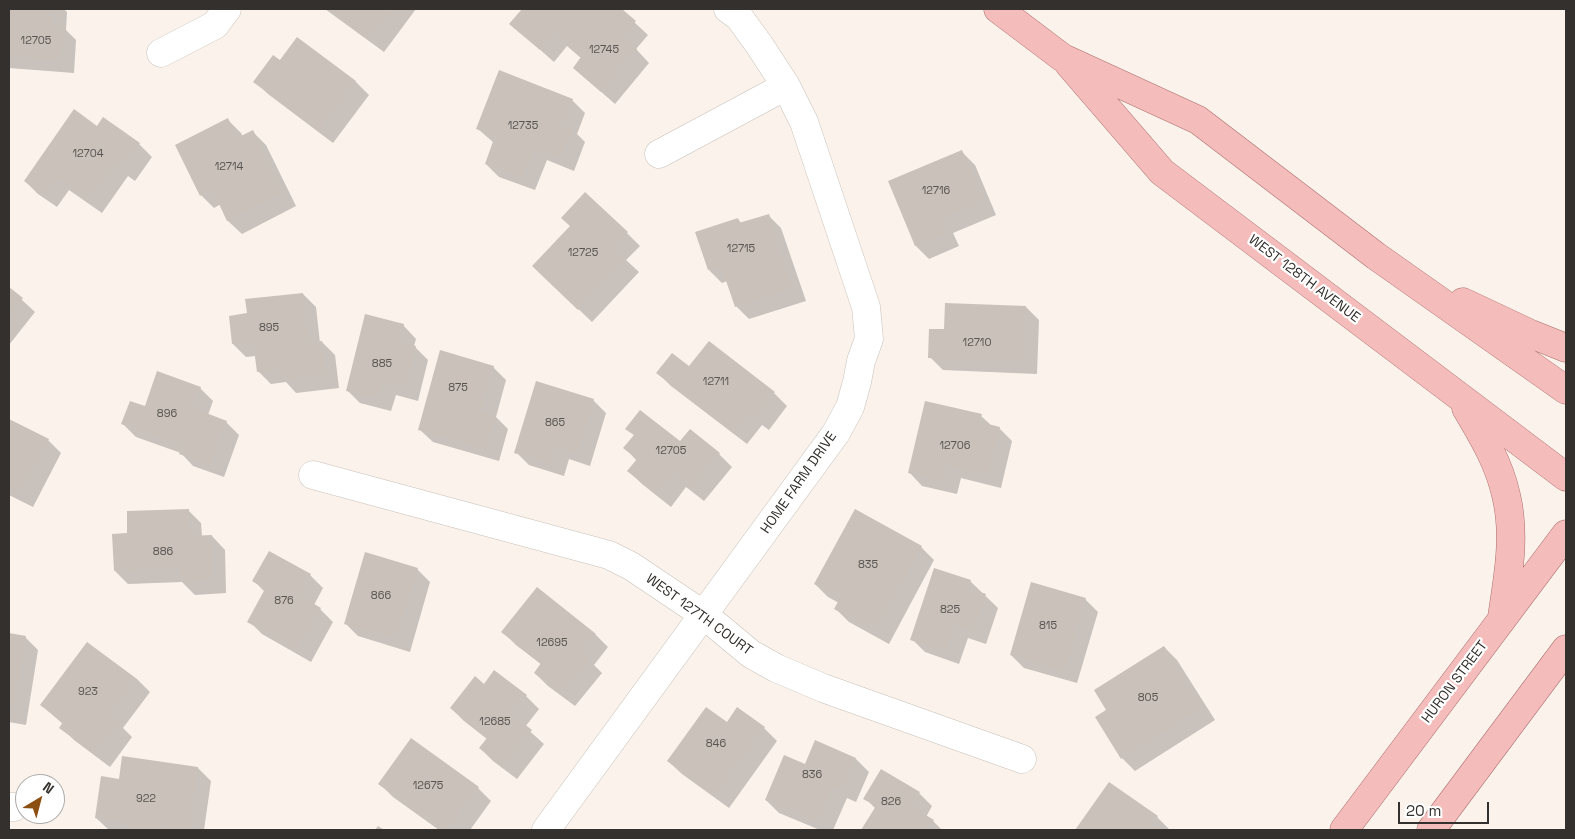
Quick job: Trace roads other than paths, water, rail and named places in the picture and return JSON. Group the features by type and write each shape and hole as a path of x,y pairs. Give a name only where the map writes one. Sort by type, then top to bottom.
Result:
{"main road":[{"name":"WEST 128TH AVENUE","path":"998,9 1063,58 1162,172 1566,477"},
{"name":"WEST 128TH AVENUE","path":"1063,58 1198,120 1376,256 1566,390"},
{"path":"1376,256 1460,300 1531,334 1566,348"},
{"path":"1460,398 1493,457 1509,510 1510,546 1502,620"},
{"name":"HURON STREET","path":"1344,830 1566,534"},
{"path":"1431,830 1563,658"}],"street":[{"path":"161,53 215,26 227,9"},
{"name":"HOME FARM DRIVE","path":"546,830 836,433 850,408 861,361 869,339 866,307 804,122 786,86 760,46 739,17 728,9"},
{"path":"659,154 786,86"},
{"name":"WEST 127TH COURT","path":"313,475 609,555 631,566 704,615 751,654 776,668 823,688 1022,759"}]}
